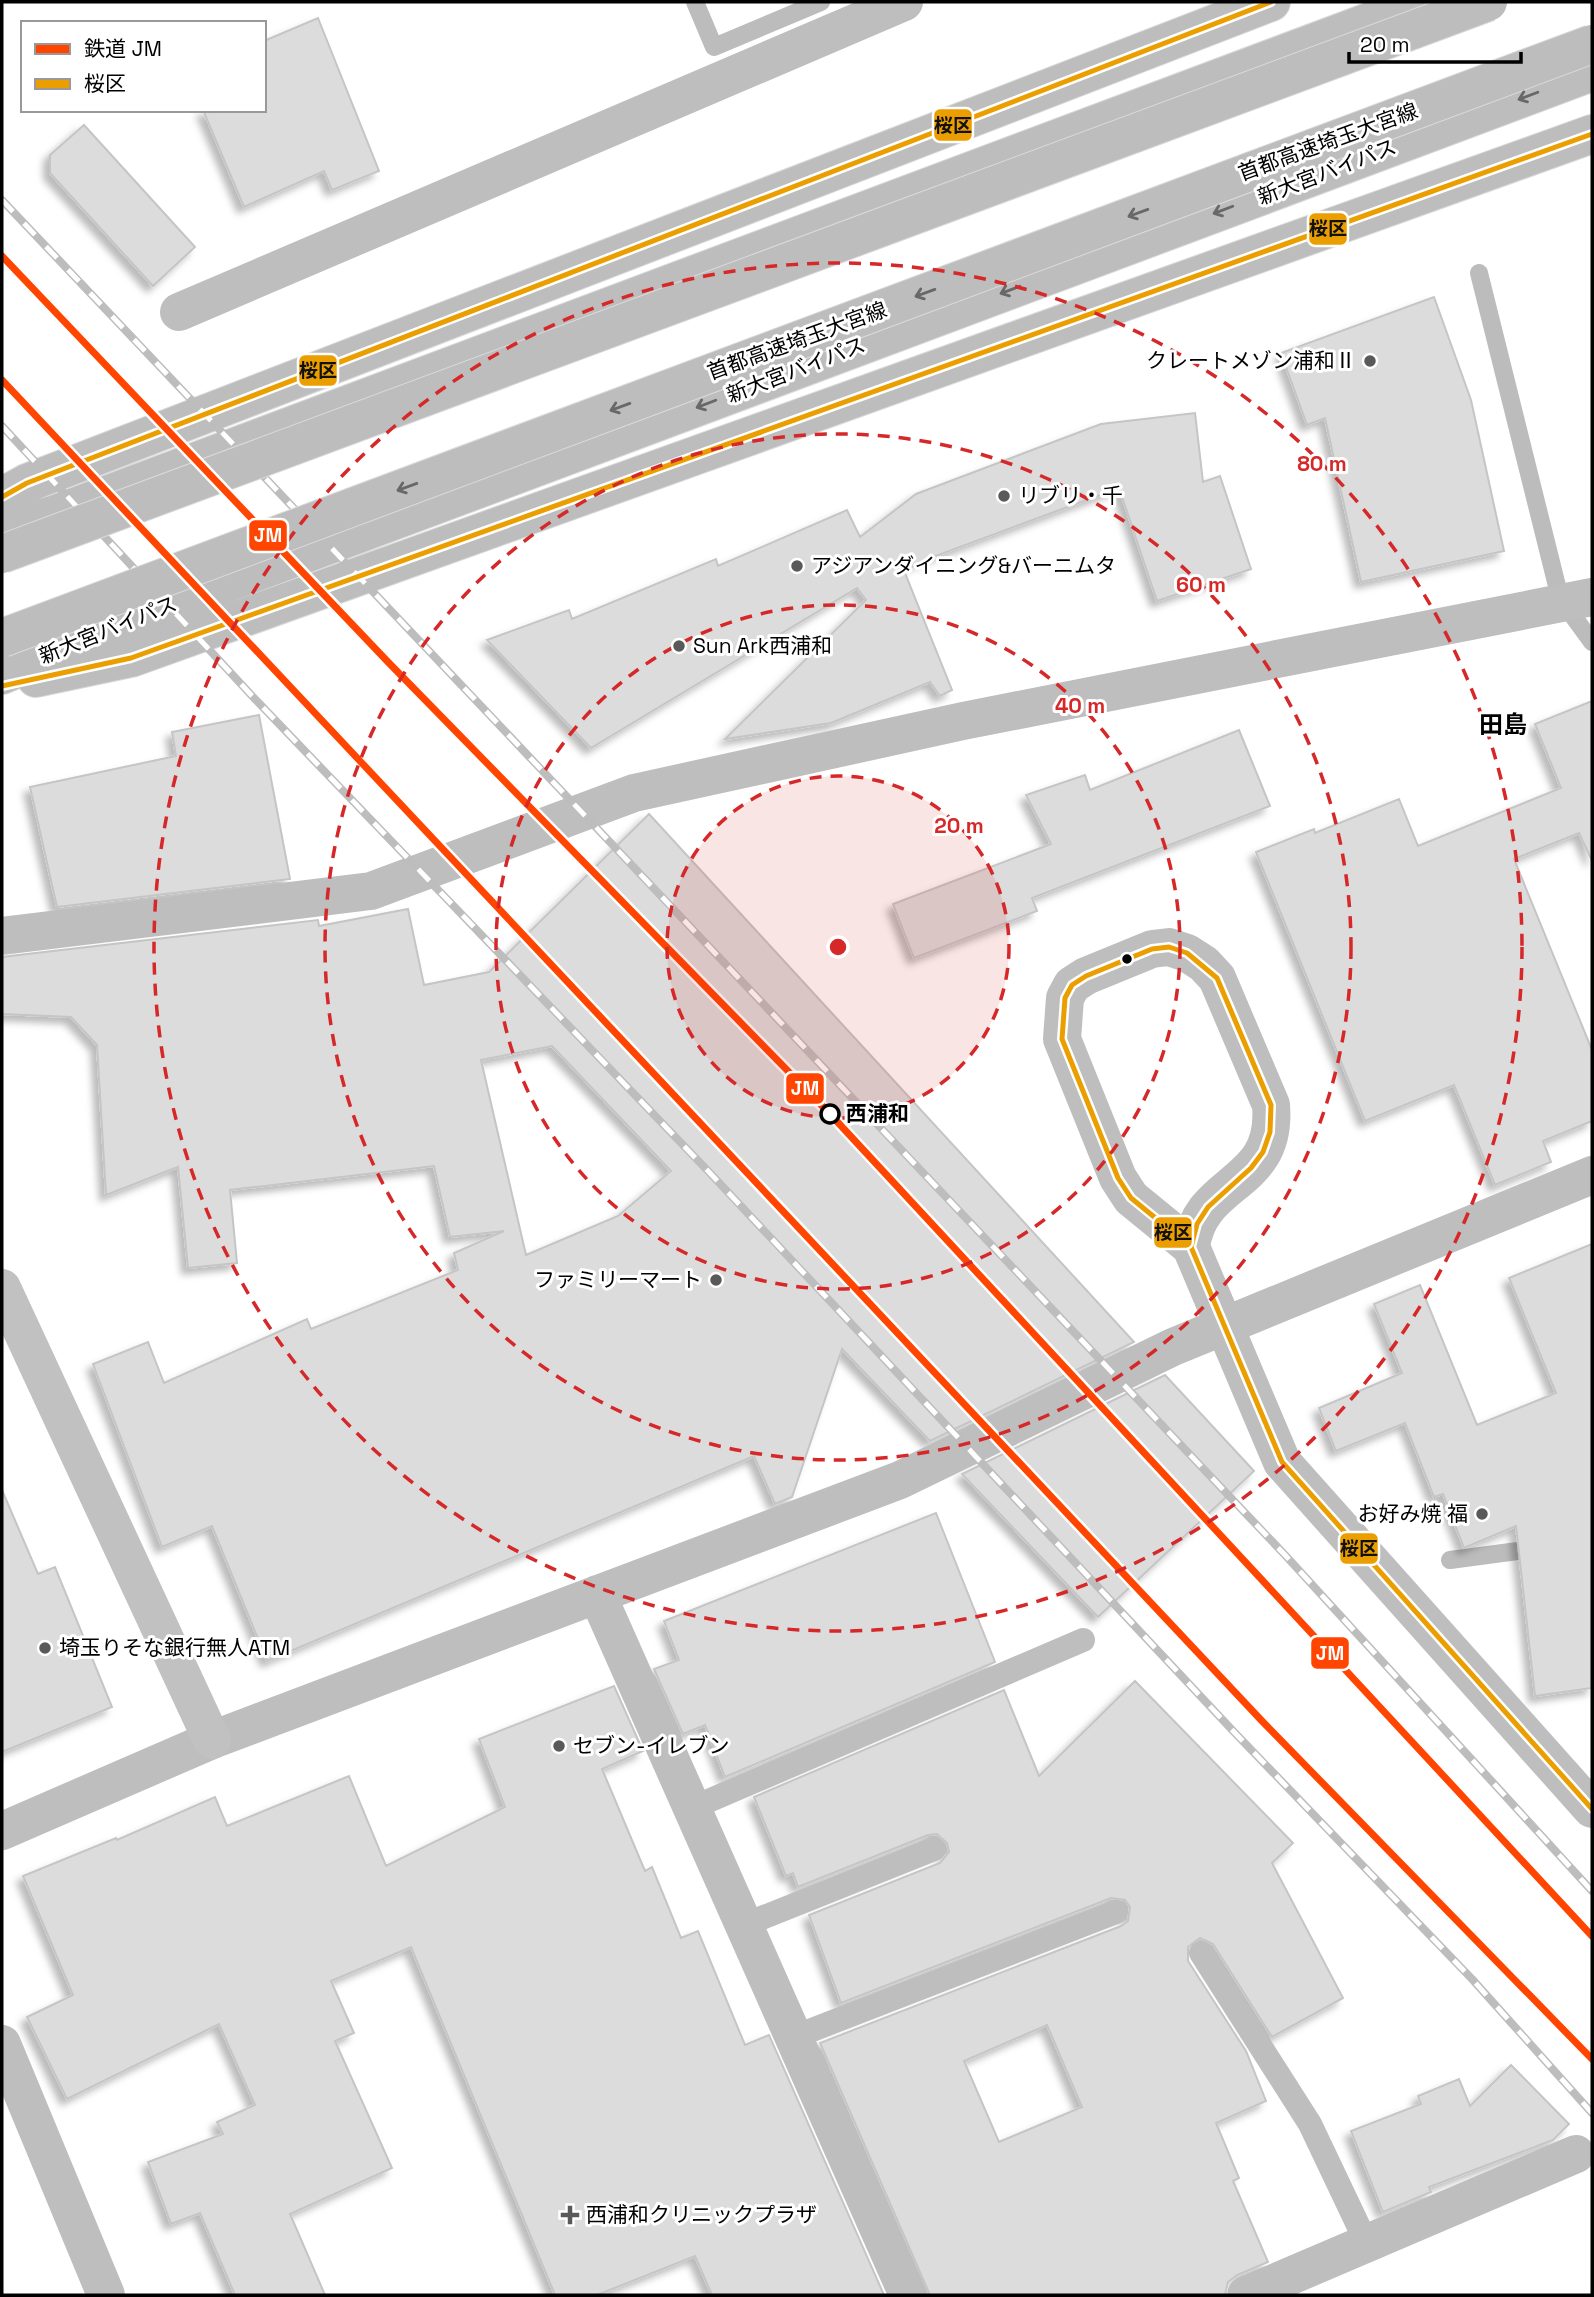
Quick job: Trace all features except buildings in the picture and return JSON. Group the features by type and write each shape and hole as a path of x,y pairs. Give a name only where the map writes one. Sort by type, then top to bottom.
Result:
{"highway":[{"path":"2,497 27,483 1271,2"},
{"path":"2,528 66,510 1422,2"},
{"path":"2,554 1488,2"},
{"name":"首都高速埼玉大宮線","path":"2,638 1592,44"},
{"name":"新大宮バイパス","path":"2,675 118,624 1592,72"},
{"path":"2,686 144,653 1592,134"}],"street":[{"path":"179,312 904,2"},
{"path":"2,936 371,891 634,793 963,721 1592,597"},
{"path":"1191,1247 1193,1228 1202,1213 1212,1200 1248,1175 1261,1158 1273,1125 1271,1105 1217,978 1205,964 1187,953 1169,947 1152,949 1086,976 1072,985 1065,998 1062,1039 1118,1178 1131,1198 1174,1230 1191,1247 1282,1462 1592,1809"},
{"path":"2,1831 212,1740 900,1480 1173,1347 1592,1175"},
{"path":"2,1287 212,1740"},
{"path":"597,1594 908,2295"},
{"path":"2,2044 106,2295"},
{"path":"1246,2295 1576,2154"}],"lane":[{"path":"692,1808 1083,1640"},
{"path":"744,1925 934,1849"},
{"path":"794,2037 1116,1912"},
{"path":"1200,1953 1310,2124 1367,2244"}],"waterway":[{"path":"695,2 714,47 821,2"},
{"path":"1479,273 1560,598 1592,642"},
{"path":"1450,1560 1540,1548"}],"railway":[{"path":"2,200 1285,1555 1592,1891"},
{"path":"2,426 254,698 709,1172 1235,1733 1472,1979 1592,2113"}],"rail line":[{"name":"JM","path":"2,256 388,662 831,1115 1592,1936"},
{"name":"JM","path":"2,380 1262,1721 1592,2059"}],"transit line":[{"name":"桜区","path":"2,497 27,483 1271,2"},
{"name":"桜区","path":"2,686 131,658 1592,134"},
{"name":"桜区","path":"1169,947 1187,953 1217,978 1271,1105 1270,1132 1263,1152 1251,1168 1208,1207 1197,1224 1191,1247 1131,1198 1118,1178 1062,1039 1065,998 1072,985 1086,976 1152,949 1169,947"},
{"name":"桜区","path":"1191,1247 1282,1462 1592,1809"}],"place":[{"name":"クレートメゾン浦和Ⅱ","path":"1370,361"},
{"name":"リブリ・千","path":"1004,496"},
{"name":"アジアンダイニング&バーニムタ","path":"797,566"},
{"name":"Sun Ark西浦和","path":"679,646"},
{"name":"西浦和","path":"830,1114"},
{"name":"ファミリーマート","path":"716,1280"},
{"name":"お好み焼 福","path":"1482,1514"},
{"name":"埼玉りそな銀行無人ATM","path":"45,1648"},
{"name":"セブン-イレブン","path":"559,1746"},
{"name":"西浦和クリニックプラザ","path":"570,2215"}],"district":[{"name":"田島","path":"1503,725"}]}
